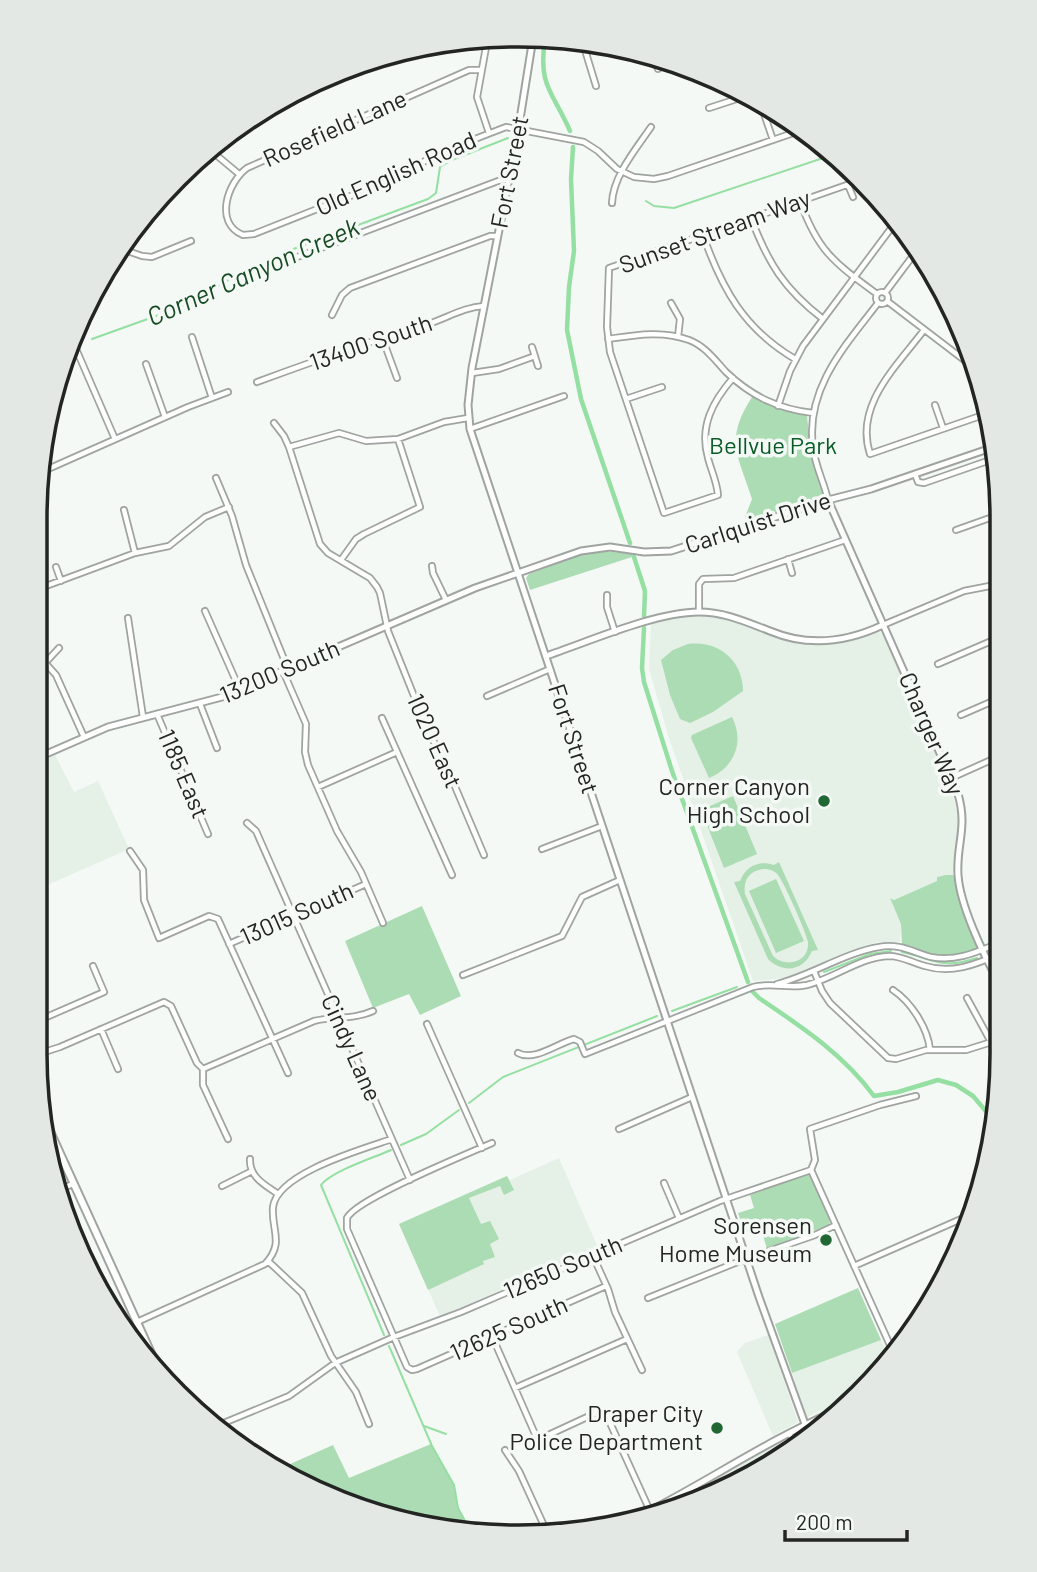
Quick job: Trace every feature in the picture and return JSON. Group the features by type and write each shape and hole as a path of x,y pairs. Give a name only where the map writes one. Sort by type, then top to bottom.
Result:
{"main road":[{"path":"56,1144 145,1340"}],"street":[{"name":"Fort Street","path":"532,47 519,129 472,373 468,418 470,429 746,1259 805,1424"},
{"path":"485,48 477,97 489,133"},
{"path":"585,52 596,86"},
{"name":"Rosefield Lane","path":"228,223 226,208 232,184 239,174 250,166 469,70 481,70"},
{"path":"709,108 734,100"},
{"path":"765,117 773,140"},
{"path":"612,203 613,191 622,172 652,127"},
{"name":"Old English Road","path":"228,223 239,234 254,234 413,171 431,156 503,128 584,142 598,150 622,172"},
{"path":"622,172 639,178 659,178 790,134"},
{"path":"218,156 239,174"},
{"path":"292,259 428,206 509,179"},
{"name":"Sunset Stream Way","path":"733,378 714,402 706,427 706,451 718,495 664,513 625,399 608,339 609,268 851,184"},
{"path":"848,185 853,197"},
{"path":"800,201 812,232 823,250 877,294 878,303 832,364 822,383 813,413 813,450 828,500"},
{"path":"751,218 763,248 781,279 799,299 823,318"},
{"path":"778,406 795,359 890,230"},
{"path":"703,234 717,273 731,298 761,335 795,359"},
{"path":"332,315 342,295 350,288 488,236 497,236"},
{"path":"131,252 152,257 191,242"},
{"path":"885,293 911,258"},
{"path":"877,294 885,293"},
{"path":"885,293 887,302"},
{"path":"878,303 887,302"},
{"path":"887,302 962,358"},
{"path":"671,303 680,319 678,337"},
{"name":"13400 South","path":"257,382 472,307 485,306"},
{"path":"924,330 873,401 866,427 870,454 979,416"},
{"path":"608,339 649,334 678,337 702,347 752,393 778,406 813,413"},
{"path":"192,337 212,398"},
{"path":"382,337 397,378"},
{"path":"532,347 538,366"},
{"path":"78,352 115,439"},
{"path":"472,373 499,369 535,356"},
{"path":"146,364 165,417"},
{"path":"625,399 662,387"},
{"path":"50,468 228,392"},
{"path":"470,429 564,396"},
{"path":"935,405 943,428"},
{"path":"289,447 339,433 366,441 398,439 444,422 468,418"},
{"name":"1020 East","path":"274,423 289,447 320,544 328,553 370,579 377,587 387,626 430,736 440,751 484,855"},
{"path":"341,560 356,539 420,508 398,439"},
{"name":"Carlquist Drive","path":"518,572 590,548 671,551 985,450"},
{"path":"915,474 921,484 986,461"},
{"path":"216,478 229,507 243,559 306,724 306,756 318,788 383,923"},
{"name":"Charger Way","path":"828,500 960,802 963,820 958,872 961,893 989,962"},
{"path":"47,586 135,553 169,546 205,517 229,507"},
{"path":"124,510 135,553"},
{"path":"956,530 990,518"},
{"path":"699,612 699,584 702,580 730,579 845,540"},
{"path":"788,559 792,573"},
{"path":"432,566 446,600"},
{"path":"56,567 61,581"},
{"name":"13200 South","path":"47,754 108,727 200,704 240,690 446,600 518,572"},
{"path":"546,656 671,615 699,612 736,617 785,636 813,641 849,638 964,591 990,586"},
{"path":"607,594 607,604 616,632"},
{"path":"205,611 240,690"},
{"path":"128,618 143,718"},
{"path":"938,664 990,642"},
{"path":"47,661 59,648"},
{"path":"47,663 59,681 84,737"},
{"path":"487,696 550,669"},
{"path":"961,715 990,702"},
{"path":"200,704 218,748"},
{"name":"1185 East","path":"157,714 208,834"},
{"path":"382,719 452,875"},
{"path":"318,788 397,752"},
{"path":"951,778 990,760"},
{"name":"Cindy Lane","path":"247,822 256,831 410,1180"},
{"path":"542,849 602,826"},
{"path":"130,851 142,870 145,905 159,937 211,916 219,921 288,1073"},
{"path":"463,975 562,936 582,897 620,880"},
{"name":"13015 South","path":"229,944 366,884"},
{"path":"773,985 865,950 883,946 902,947 927,956 945,958 963,957 990,947"},
{"path":"518,1053 533,1055 572,1039 580,1043 585,1052 753,987 798,986 818,981 869,960 903,958 928,967 946,969 989,962"},
{"path":"47,1017 104,992 93,966"},
{"path":"814,971 830,1003 886,1057 896,1059 930,1050 962,1051 990,1042"},
{"path":"893,989 923,1027 930,1050"},
{"path":"967,998 990,1040"},
{"path":"47,1050 161,1003 167,1003 172,1006 198,1065 203,1069"},
{"path":"203,1069 314,1021 359,1017 373,1012"},
{"path":"427,1024 482,1147"},
{"path":"101,1029 118,1069"},
{"path":"203,1069 203,1085 228,1139"},
{"path":"889,1344 811,1170 815,1160 810,1129 880,1105 916,1096"},
{"path":"619,1129 692,1097"},
{"path":"137,1322 258,1269 268,1261 276,1241 273,1210 278,1194 297,1178 358,1150 392,1139"},
{"path":"394,1337 347,1229 346,1221 353,1210 410,1180 492,1143"},
{"path":"250,1159 252,1171 260,1181 278,1194"},
{"name":"12650 South","path":"226,1422 289,1396 335,1363 394,1337 461,1312 726,1199 811,1170"},
{"path":"222,1186 252,1171"},
{"path":"67,1187 74,1183"},
{"path":"664,1183 679,1219"},
{"path":"854,1266 959,1220"},
{"path":"648,1298 836,1225"},
{"path":"593,1256 642,1370"},
{"path":"268,1261 302,1293 335,1363 356,1392 369,1424"},
{"name":"12625 South","path":"394,1337 406,1366 410,1370 417,1369 606,1286"},
{"path":"492,1336 538,1437 598,1412 604,1413 648,1507"},
{"path":"515,1388 627,1339"},
{"path":"669,1500 813,1421"},
{"path":"789,1433 791,1437"},
{"path":"505,1450 519,1471 543,1524"}],"shaded area":[{"name":"Corner Canyon High School","path":"678,617 728,619 778,639 810,645 840,643 878,632 883,634 951,788 959,820 953,875 937,877 937,881 894,900 890,897 901,924 900,942 876,942 786,978 753,981 668,735 649,669 651,624"},
{"path":"55,755 74,792 98,781 129,849 47,885 47,759"},
{"path":"559,1158 599,1250 440,1316 399,1224 507,1176 510,1180"},
{"path":"768,1335 798,1422 773,1436 737,1352 745,1343"},
{"path":"881,1340 885,1349 852,1387 830,1407 807,1417 792,1373"},
{"path":"784,1442 754,1462 690,1492"}],"green space":[{"name":"Bellvue Park","path":"752,397 778,409 807,416 812,461 823,494 820,498 746,522 745,517 752,499 738,459 736,437 743,412"},
{"path":"603,551 632,554 632,557 530,590 526,578 529,574 583,554"},
{"path":"688,644 710,645 727,655 739,670 743,691 713,712 690,723 680,719 670,695 661,660 673,650"},
{"path":"732,717 737,736 735,753 725,768 709,778 692,735"},
{"path":"733,796 757,854 724,868 701,810"},
{"path":"779,862 818,950 812,951 804,963 793,968 780,967 768,959 734,882 740,881 746,871 754,866 763,863 774,865","holes":["765,869 775,872 781,879 808,942 805,955 796,961 784,962 773,956 745,894 748,877"]},
{"path":"946,875 953,875 955,878 961,906 978,945 977,949 949,956 902,945 901,924 890,898 894,900"},
{"path":"776,879 804,941 776,953 749,891"},
{"path":"422,906 461,996 420,1015 409,994 373,1008 345,941"},
{"path":"810,1175 830,1221 829,1225 767,1249 761,1229 745,1233 738,1213 754,1208 750,1195"},
{"path":"507,1176 514,1190 504,1195 500,1186 469,1198 481,1224 490,1221 499,1239 490,1244 495,1257 428,1290 399,1224"},
{"path":"858,1288 881,1340 792,1373 775,1324"},
{"path":"431,1444 454,1485 458,1508 465,1522 427,1516 367,1500 288,1465 333,1445 349,1478"}],"waterway":[{"path":"544,48 543,67 548,88 570,131"},
{"name":"Corner Canyon Creek","path":"92,339 181,307 234,277 296,248 428,199 436,193 440,167 508,138"},
{"path":"573,147 571,179 574,251 567,330 581,399 630,543"},
{"name":"Corner Canyon Creek","path":"646,201 654,206 674,208 822,158"},
{"path":"634,557 645,591 644,616"},
{"path":"644,628 644,682 672,771 748,982"},
{"path":"824,972 870,954 891,951"},
{"path":"902,952 946,963 977,958"},
{"path":"672,1011 737,987"},
{"path":"752,991 835,1054 874,1096 938,1080 956,1085 973,1096 986,1112"},
{"path":"469,1103 503,1077 657,1016"},
{"path":"401,1145 426,1134 459,1110"},
{"path":"384,1335 321,1185 343,1170 391,1150"},
{"path":"389,1346 432,1446 454,1485 458,1508 465,1522"},
{"path":"424,1426 446,1434"}],"place":[{"name":"Corner Canyon High School","path":"824,801"},
{"name":"Sorensen Home Museum","path":"826,1240"},
{"name":"Draper City Police Department","path":"717,1428"}]}
